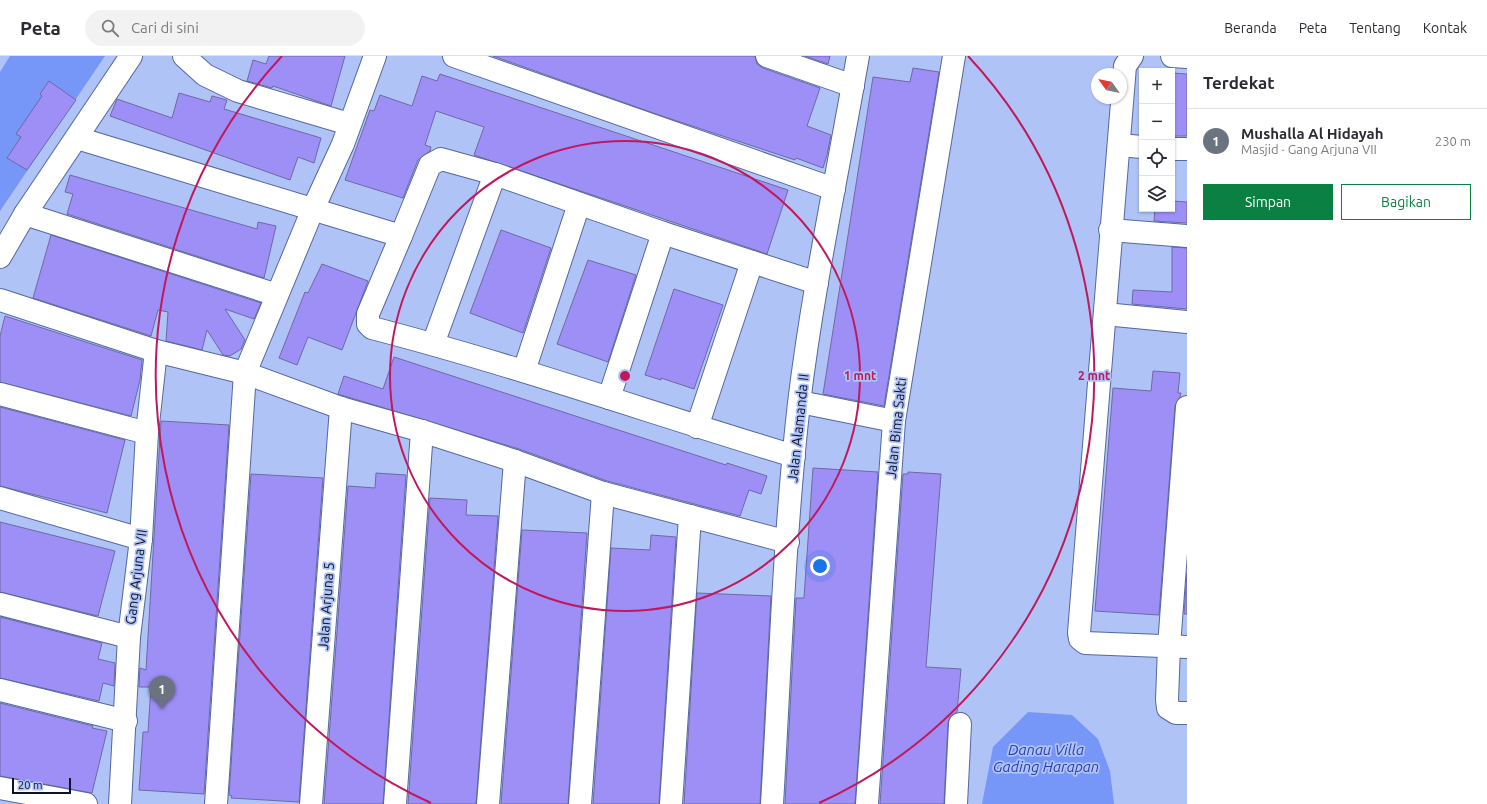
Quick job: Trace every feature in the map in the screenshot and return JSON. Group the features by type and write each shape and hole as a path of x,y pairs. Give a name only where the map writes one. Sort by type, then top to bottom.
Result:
{"street":[{"path":"0,257 25,214 131,56"},
{"path":"184,56 205,75 238,91 349,124"},
{"path":"216,804 244,373 313,209 343,144 375,56"},
{"path":"454,56 834,189"},
{"path":"767,56 853,86"},
{"name":"Jalan Alamanda II","path":"772,804 788,542 794,456 800,402 817,283 858,56"},
{"name":"Jalan Bima Sakti","path":"867,804 894,421 954,56"},
{"path":"1132,56 1126,66 1110,230 1105,314 1079,633 1080,639 1084,642 1178,647"},
{"path":"1172,56 1187,57"},
{"path":"77,138 401,236"},
{"path":"1119,145 1139,147"},
{"path":"1175,148 1187,150"},
{"path":"794,456 697,427 524,371 433,344 372,328 367,319 430,165 441,159 495,174 663,233 817,283"},
{"path":"433,344 495,174"},
{"path":"524,371 579,204"},
{"path":"25,214 277,295"},
{"path":"1110,230 1187,236"},
{"path":"609,398 663,233"},
{"path":"697,427 752,262"},
{"path":"0,300 156,351 244,373 340,408 422,431 515,461 603,493 788,542"},
{"path":"1105,314 1187,322"},
{"name":"Gang Arjuna VII","path":"120,804 126,721 129,637 141,539 147,433 156,351"},
{"path":"0,394 147,433"},
{"path":"800,402 894,421"},
{"path":"1187,407 1178,647 1168,708 1176,713 1187,713"},
{"name":"Jalan Arjuna 5","path":"311,804 340,408"},
{"path":"395,804 422,431"},
{"path":"488,804 515,461"},
{"path":"580,804 603,493"},
{"path":"0,498 141,539"},
{"path":"671,804 690,516"},
{"path":"0,604 129,637"},
{"path":"0,690 126,721"},
{"path":"956,804 960,724"},
{"path":"0,788 86,804"}],"water":[{"path":"10,56 105,56 0,211 0,72"},
{"name":"Danau Villa Gading Harapan","path":"1028,712 1072,715 1098,739 1110,771 1114,804 982,804 993,747"}],"building":[{"path":"269,56 345,56 331,106 273,86 272,88 247,81 253,60 266,64"},
{"path":"493,56 755,56 757,64 763,68 820,88 807,126 831,135 823,168 796,158 795,160 659,115"},
{"path":"805,56 830,56 828,64"},
{"path":"913,68 939,72 884,406 823,394 873,77 910,82"},
{"path":"1175,73 1187,74 1187,136 1175,136"},
{"path":"440,74 788,190 767,254 474,155 484,127 436,111 425,145 431,147 430,151 418,160 403,198 345,180 370,110 374,111 380,95 412,106 422,76 437,81"},
{"path":"49,81 76,100 27,170 7,158 21,137 16,134 42,96 40,94"},
{"path":"179,93 210,102 212,96 227,100 224,109 321,138 314,163 298,157 290,180 110,116 117,99 172,118"},
{"path":"70,175 257,229 258,222 276,226 264,278 67,214 73,194 65,192"},
{"path":"1175,201 1187,202 1187,223 1154,221 1155,212 1175,212"},
{"path":"501,230 551,248 523,333 470,313"},
{"path":"51,235 261,303 254,319 225,309 245,340 241,349 230,356 223,355 207,330 202,350 166,341 168,312 158,310 151,336 33,298"},
{"path":"1172,247 1187,248 1187,309 1132,304 1133,290 1172,292"},
{"path":"588,260 636,275 608,362 557,344"},
{"path":"322,264 368,281 342,350 308,337 297,365 279,358 305,292 308,293"},
{"path":"674,289 723,305 694,389 661,378 661,380 645,375"},
{"path":"5,316 142,360 140,380 131,416 0,382 0,336"},
{"path":"394,357 726,465 727,463 767,476 761,494 749,490 740,516 607,481 519,449 338,394 344,376 383,389"},
{"path":"1153,371 1180,373 1178,393 1181,393 1175,406 1159,615 1095,611 1113,388 1151,391"},
{"path":"0,407 125,440 107,513 0,486"},
{"path":"161,421 229,425 204,794 139,790 143,732 148,732 151,687 139,687 140,668 146,670"},
{"path":"813,468 878,472 855,804 785,804 796,598 804,598"},
{"path":"908,472 941,474 926,667 961,669 957,712 950,717 948,723 944,804 880,804 903,474 908,474"},
{"path":"376,473 406,475 383,804 324,804 348,486 375,488"},
{"path":"251,474 323,478 299,802 231,798 232,796 229,795"},
{"path":"430,498 467,500 466,515 498,516 476,804 408,804"},
{"path":"0,522 115,551 98,616 0,592"},
{"path":"522,530 587,533 568,804 501,804"},
{"path":"651,535 676,537 659,804 593,804 611,548 650,550"},
{"path":"1187,573 1187,614 1184,614"},
{"path":"697,593 771,596 760,804 684,804"},
{"path":"0,617 102,643 98,659 115,663 114,686 103,683 99,701 0,678"},
{"path":"0,703 93,726 92,728 107,731 92,793 0,776"}],"place":[{"name":"Mushalla Al Hidayah","path":"162,709"}]}
